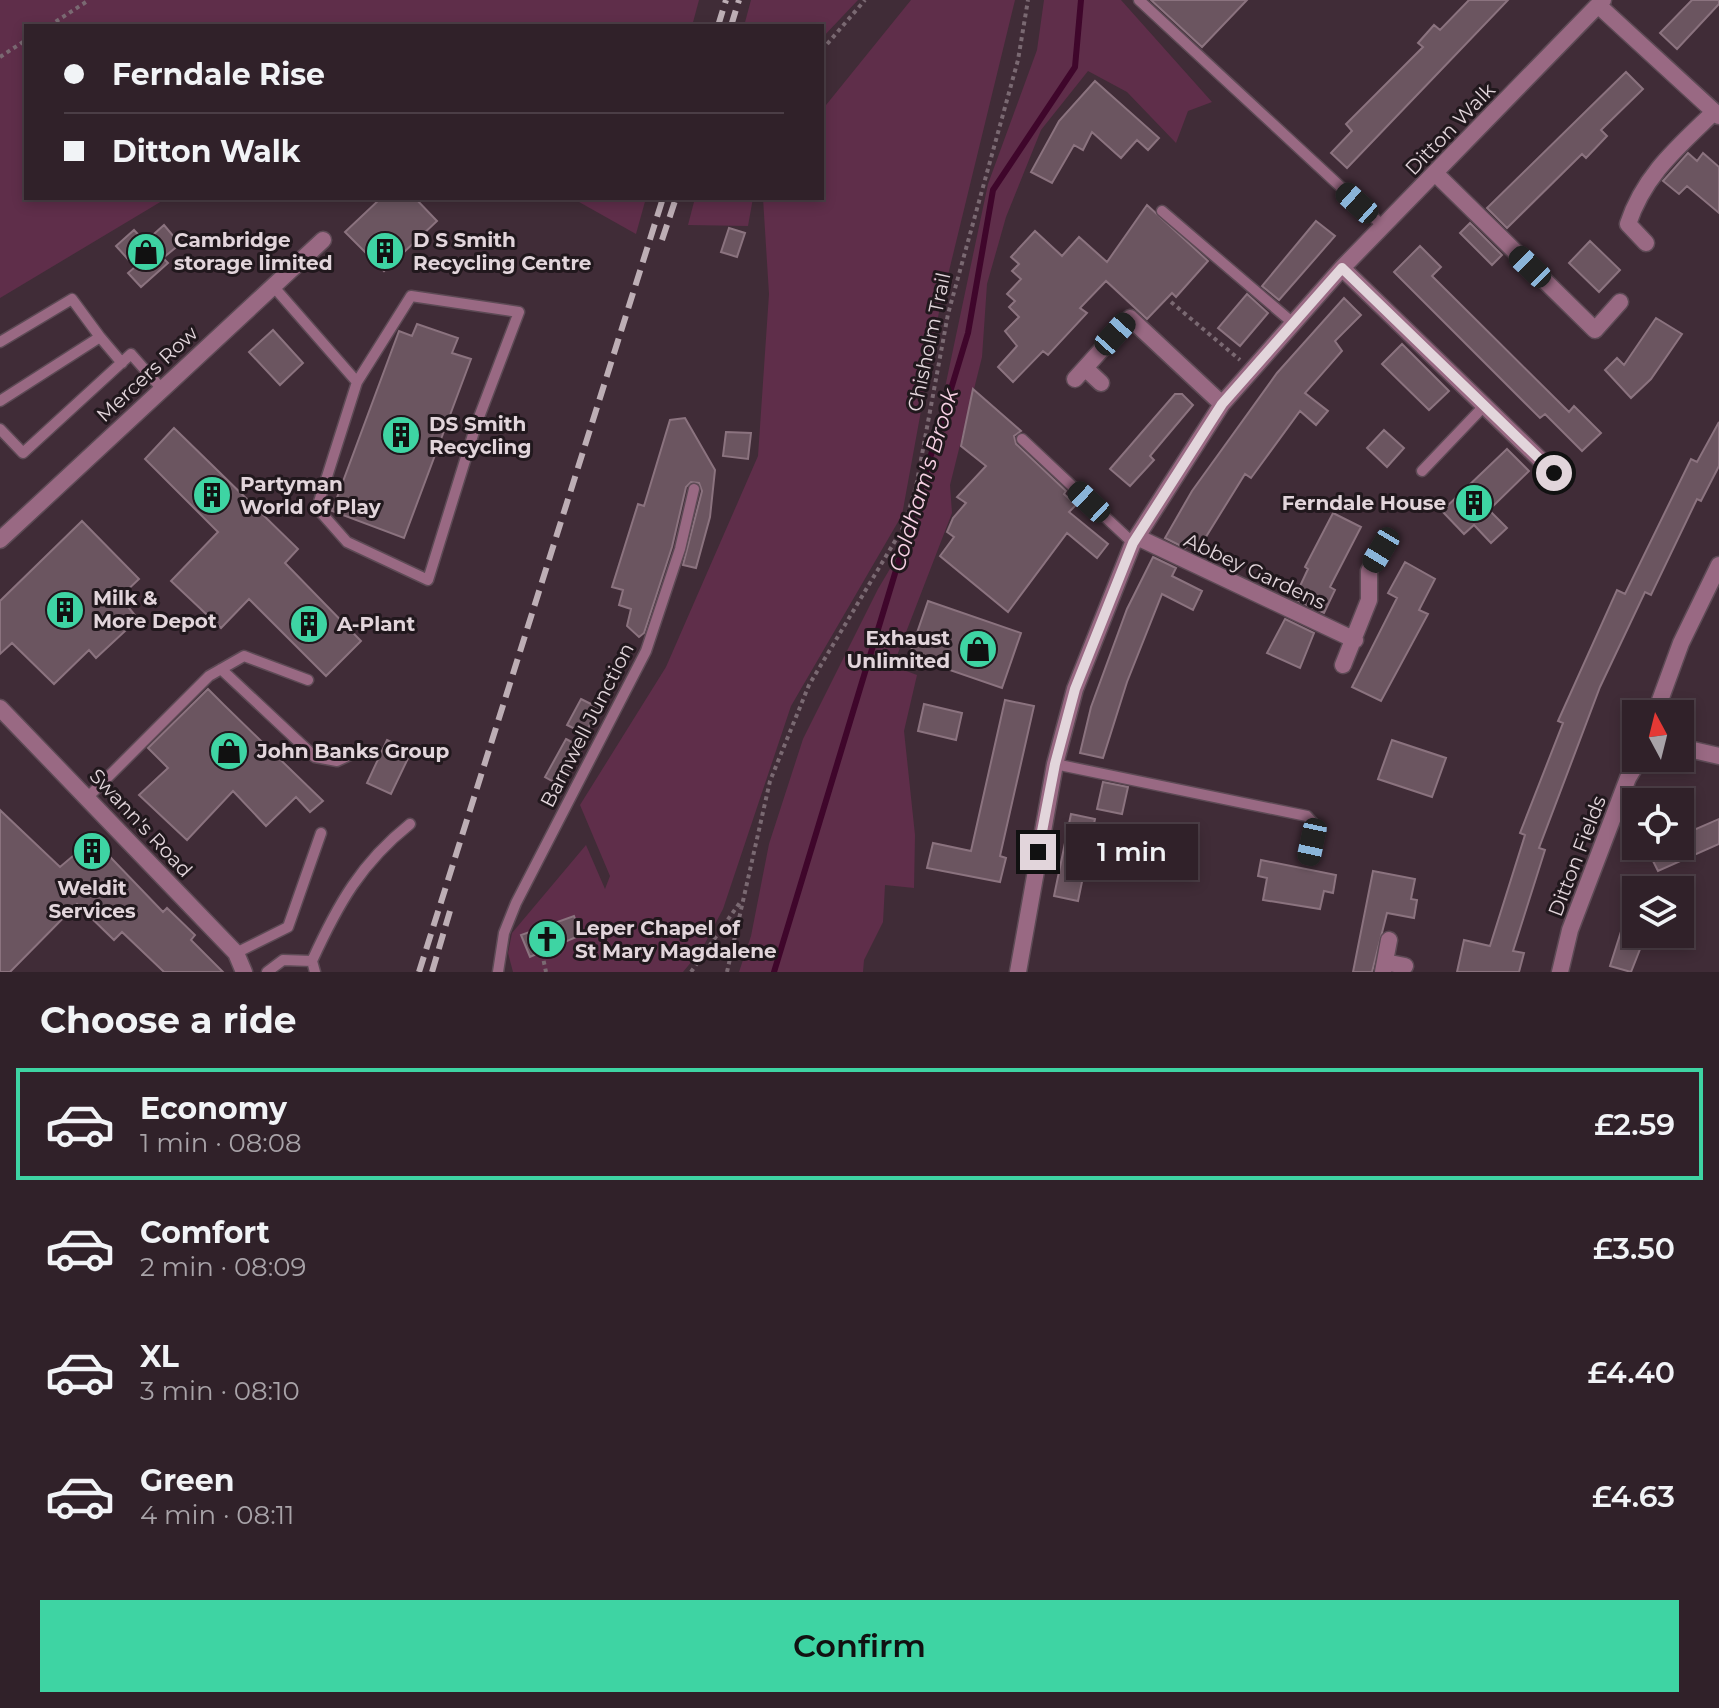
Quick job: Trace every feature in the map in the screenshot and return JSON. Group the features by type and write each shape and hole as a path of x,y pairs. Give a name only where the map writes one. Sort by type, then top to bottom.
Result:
{"street":[{"name":"Ditton Walk","path":"1018,972 1055,764 1075,689 1135,540 1222,404 1342,268 1600,3"},
{"path":"1600,3 1713,111"},
{"path":"1646,243 1628,224 1636,201 1655,169 1713,111 1719,91"},
{"path":"1435,173 1595,330 1620,302"},
{"name":"Mercers Row","path":"0,540 323,240"},
{"path":"1342,268 1554,473"},
{"path":"1101,383 1080,373 1130,318 1222,404"},
{"name":"Abbey Gardens","path":"1135,540 1355,640"},
{"path":"1343,665 1369,600 1369,571 1381,550"},
{"path":"1660,700 1676,656 1719,565"},
{"name":"Swann's Road","path":"0,708 236,953 244,972"},
{"path":"1694,750 1719,756"},
{"name":"Ditton Fields","path":"1560,972 1570,930 1632,772"},
{"path":"1389,940 1384,967 1405,966"}],"lane":[{"path":"1139,0 1384,227"},
{"path":"1162,211 1293,323"},
{"path":"273,286 357,382"},
{"path":"411,296 519,312 476,425 428,580 347,542 317,508 357,382 411,296"},
{"path":"0,342 72,299 122,363"},
{"path":"0,401 100,337"},
{"path":"0,429 23,453 131,354 161,388"},
{"path":"1422,471 1485,405"},
{"path":"1022,439 1135,540"},
{"name":"Barnwell Junction","path":"498,972 504,933 516,903 646,651 680,549 694,489"},
{"path":"88,797 209,676 244,656 308,680"},
{"path":"221,669 315,757 337,761 350,755"},
{"path":"1055,764 1307,816 1316,826 1309,859"},
{"path":"267,972 283,960 313,966 339,902 380,848 410,824"},
{"path":"236,953 288,927 321,833"}],"path":[{"path":"52,24 89,0"},
{"path":"824,48 865,0"},
{"name":"Chisholm Trail","path":"727,972 770,781 809,685 904,526 916,487 948,314 1018,60 1028,0"},
{"path":"0,57 24,41"},
{"path":"1171,302 1252,370"},
{"path":"691,972 742,899"},
{"path":"542,953 546,972"}],"shaded area":[{"path":"0,0 699,0 693,24 24,24 24,200 164,200 0,298"},
{"path":"751,0 858,0 824,36 824,24 745,24"},
{"path":"911,0 1015,0 939,312 902,515 791,706 723,909 702,949 683,972 513,972 508,953 512,933 586,845 605,889 610,876 580,805 666,667 758,456 769,294 763,200 824,200 824,108"},
{"path":"1044,0 1121,0 1212,102 1188,111 1176,143 1127,92 1088,71 1041,130 1006,217 987,284 982,357 950,485 952,513 893,666 917,675 904,731 915,835 914,888 885,885 883,922 864,960 863,972 739,972 751,936 769,844 803,739 878,589 916,525 988,184 1037,50"},
{"path":"576,200 645,200 636,234"},
{"path":"694,200 753,200 748,226 688,225"}],"building":[{"path":"1151,0 1247,0 1202,47"},
{"path":"1469,0 1508,0 1347,168 1331,153 1352,131 1346,124 1423,47 1418,43 1434,25 1440,30"},
{"path":"1692,0 1719,0 1719,4 1677,49 1660,33"},
{"path":"1626,72 1643,89 1601,130 1607,136 1586,158 1582,154 1507,228 1487,208"},
{"path":"1095,81 1159,138 1148,150 1137,140 1121,158 1092,132 1083,150 1074,145 1052,183 1031,172 1059,121"},
{"path":"1688,153 1697,161 1703,153 1719,167 1719,213 1687,186 1679,194 1663,181"},
{"name":"D S Smith Recycling Centre","path":"379,200 417,200 437,221 384,271 345,232"},
{"path":"1147,205 1208,261 1176,297 1172,293 1147,319 1106,281 1080,308 1087,313 1048,355 1043,351 1013,382 998,367 1017,346 1005,331 1019,317 1009,307 1015,301 1007,294 1021,279 1012,271 1019,264 1011,257 1035,231 1062,256 1079,237 1107,262"},
{"path":"1316,221 1335,236 1279,300 1262,286"},
{"path":"1470,223 1502,255 1492,265 1460,233"},
{"name":"Cambridge storage limited","path":"164,225 180,244 163,258 168,263 141,287 128,273 135,267 116,246 134,230 145,242"},
{"path":"729,228 745,233 737,257 721,252"},
{"path":"1590,241 1620,270 1599,292 1569,263"},
{"path":"1420,246 1441,267 1432,276 1569,412 1574,406 1601,433 1582,451 1545,414 1540,418 1394,272"},
{"path":"1247,294 1268,313 1240,346 1218,328"},
{"path":"1344,298 1361,315 1335,341 1342,351 1305,393 1328,411 1316,425 1300,411 1251,478 1245,474 1199,548 1191,543 1185,548 1165,538 1192,491 1277,373"},
{"path":"1656,318 1682,334 1651,379 1631,398 1605,370 1617,358 1624,365"},
{"name":"DS Smith Recycling","path":"417,324 458,338 452,353 471,359 404,538 332,511 399,331 412,336"},
{"path":"273,330 303,363 280,385 249,352"},
{"path":"1402,344 1449,391 1429,410 1382,364"},
{"path":"973,389 1021,431 1014,436 1016,444 1066,491 1064,494 1076,505 1069,512 1108,544 1097,558 1067,533 1008,612 940,556 954,537 947,532 953,518 966,503 957,497 986,466 961,446"},
{"path":"1175,394 1182,394 1193,405 1150,456 1154,460 1130,486 1110,469"},
{"path":"685,418 715,470 710,517 696,568 683,565 702,491 699,483 691,482 686,487 672,547 644,633 639,637 627,626 631,609 619,605 623,590 612,587 638,504 644,506 670,420"},
{"path":"1719,422 1719,466 1701,501 1697,499 1651,595 1645,592 1600,687 1539,848 1545,850 1513,951 1524,953 1519,972 1457,972 1464,940 1490,946 1525,835 1520,833 1563,723 1558,721 1617,590 1625,594 1691,459 1697,462"},
{"name":"Partyman World of Play","path":"174,428 298,549 285,563 361,641 326,676 249,599 221,628 171,581 218,532 145,459"},
{"path":"1384,430 1404,448 1387,467 1367,448"},
{"path":"726,432 751,433 748,459 723,456"},
{"name":"Ferndale House","path":"1507,449 1529,471 1489,510 1507,528 1491,543 1474,525 1464,534 1442,511"},
{"path":"1333,513 1361,527 1330,587 1335,590 1324,613 1294,599 1308,569 1305,567"},
{"name":"Milk & More Depot","path":"82,521 139,579 120,597 138,619 96,658 89,650 54,684 12,643 0,654 0,601"},
{"path":"1153,557 1176,568 1172,576 1202,591 1193,610 1162,594 1127,682 1103,758 1080,753 1091,707 1127,609"},
{"path":"1405,562 1435,579 1419,610 1428,614 1381,701 1352,687 1397,598 1388,593"},
{"path":"928,601 1021,633 1002,688 909,656"},
{"path":"1285,619 1314,633 1300,668 1267,653"},
{"name":"John Banks Group","path":"208,689 323,801 310,812 296,797 266,826 233,791 187,840 139,795 168,768 148,748"},
{"path":"581,699 599,708 585,734 567,725"},
{"path":"1005,700 1034,706 1000,856 1006,858 1000,882 927,868 933,843 971,851"},
{"path":"924,704 962,713 956,740 918,731"},
{"path":"566,739 583,748 561,786 545,777"},
{"path":"387,740 411,752 391,794 367,783"},
{"path":"1392,740 1446,758 1432,797 1378,779"},
{"path":"1103,782 1128,787 1122,814 1097,809"},
{"path":"0,810 60,867 93,839 163,912 167,908 195,935 191,940 223,972 164,972 122,932 114,940 77,904 10,972 0,972"},
{"path":"1071,814 1095,819 1078,901 1054,896"},
{"path":"1719,819 1719,844 1694,855 1694,830"},
{"path":"1261,860 1336,875 1333,893 1324,891 1320,909 1263,900 1267,878 1258,876"},
{"path":"1652,860 1683,860 1658,871"},
{"path":"1373,871 1415,879 1411,899 1417,900 1414,918 1387,913 1372,972 1353,972"},
{"name":"Leper Chapel of St Mary Magdalene","path":"574,916 581,935 530,957 521,935"},
{"path":"1622,928 1622,948 1640,948 1631,972 1610,966"}],"waterway":[{"name":"Coldham's Brook","path":"774,972 968,333 993,190 1075,67 1081,0"}],"railway":[{"path":"719,24 726,0"},
{"path":"732,24 739,0"},
{"path":"419,972 662,200"},
{"path":"662,240 675,200"},
{"path":"432,972 450,911"}],"place":[{"name":"D S Smith Recycling Centre","path":"385,251"},
{"name":"Cambridge storage limited","path":"146,252"},
{"name":"DS Smith Recycling","path":"401,435"},
{"name":"Partyman World of Play","path":"212,495"},
{"name":"Ferndale House","path":"1474,503"},
{"name":"Milk & More Depot","path":"65,610"},
{"name":"A-Plant","path":"309,624"},
{"name":"Exhaust Unlimited","path":"978,649"},
{"name":"John Banks Group","path":"229,751"},
{"name":"Weldit Services","path":"92,851"},
{"name":"Leper Chapel of St Mary Magdalene","path":"547,939"}],"route":[{"path":"1038,852 1055,764 1075,689 1133,543 1222,404 1342,268 1554,473"}]}
